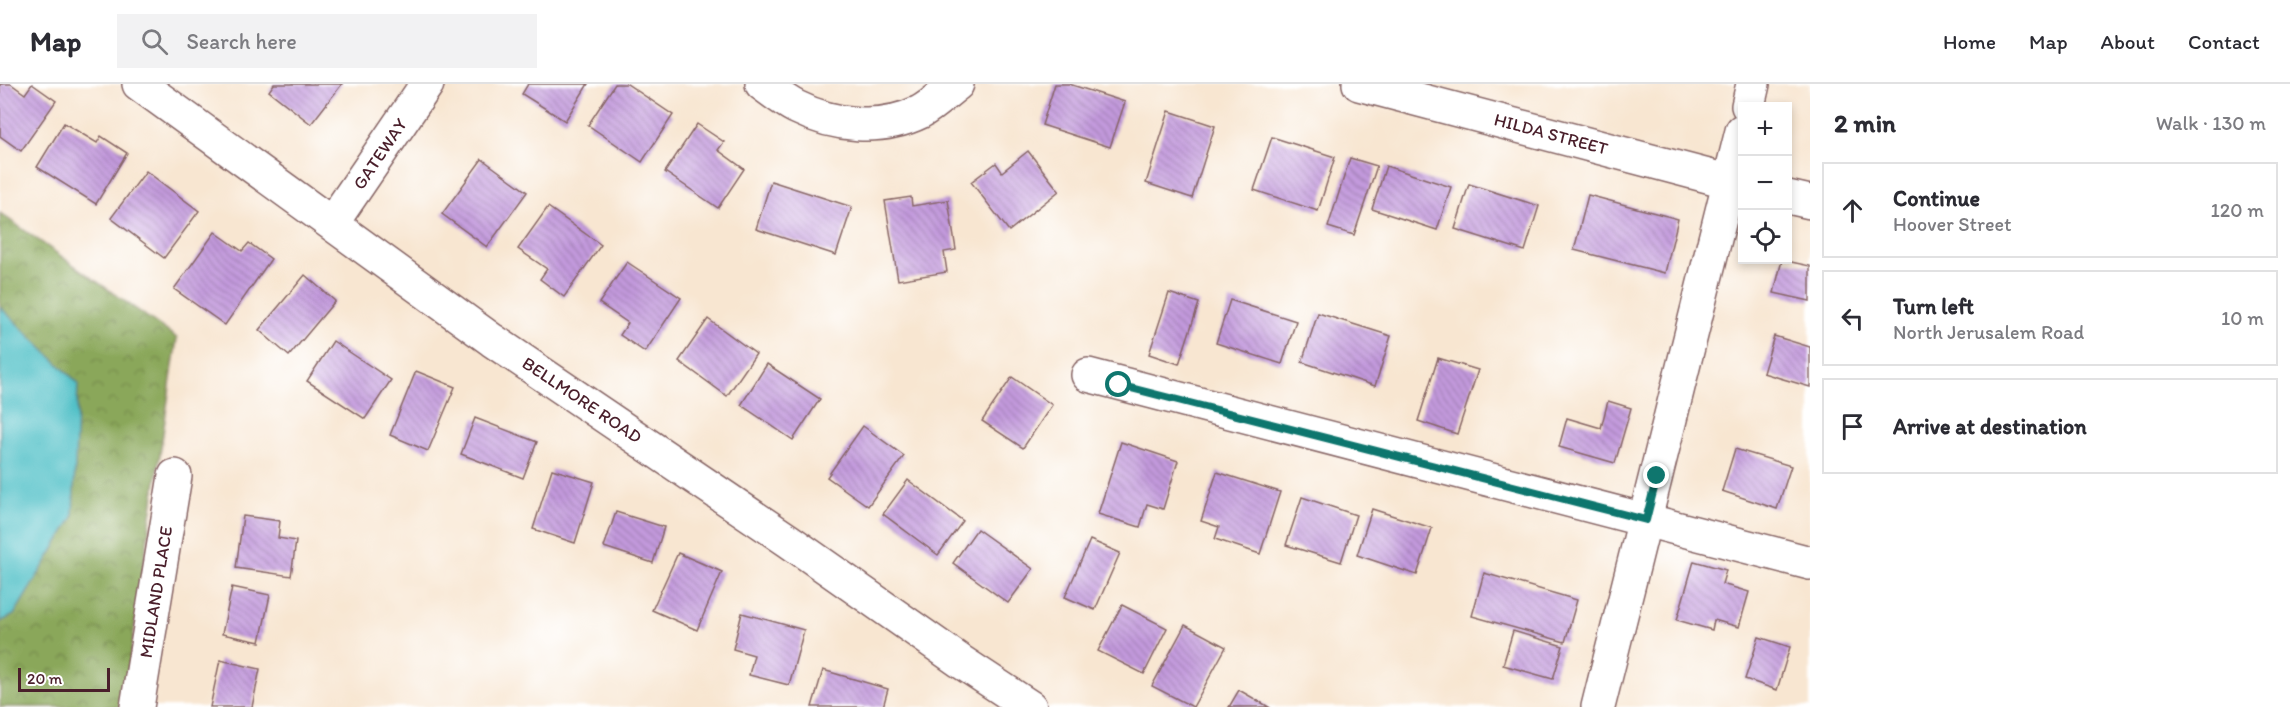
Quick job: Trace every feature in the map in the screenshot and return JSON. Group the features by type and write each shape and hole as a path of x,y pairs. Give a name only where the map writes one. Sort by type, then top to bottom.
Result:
{"street":[{"name":"BELLMORE ROAD","path":"140,84 492,340 789,541 960,662 1030,707"},
{"name":"GATEWAY","path":"332,223 427,84"},
{"path":"762,84 795,107 826,120 854,124 888,123 921,111 957,84"},
{"name":"HILDA STREET","path":"1359,84 1737,183"},
{"path":"1749,102 1753,84"},
{"path":"1598,707 1737,183 1740,156"},
{"path":"1792,198 1810,202"},
{"path":"1088,375 1810,563"},
{"name":"MIDLAND PLACE","path":"137,707 175,476"}],"green space":[{"path":"0,213 177,338 123,707 0,707"}],"water":[{"path":"0,307 78,383 73,517 14,615 0,622"}],"building":[{"path":"0,84 11,84 25,94 32,84 56,101 21,151 0,136"},
{"path":"274,84 342,84 311,124 269,91"},
{"path":"528,84 588,84 565,121 522,94"},
{"path":"615,84 627,84 673,115 642,162 588,125"},
{"path":"1055,84 1069,84 1125,102 1110,147 1042,125"},
{"path":"1169,111 1215,126 1192,198 1146,183"},
{"path":"64,123 97,143 101,136 127,153 96,204 37,167"},
{"path":"697,124 724,142 718,150 744,169 718,208 665,172"},
{"path":"1272,137 1335,157 1318,211 1254,190"},
{"path":"1028,151 1059,191 1009,231 971,182 996,163 1002,172"},
{"path":"1350,158 1377,166 1354,235 1328,227"},
{"path":"482,159 527,192 487,247 442,214"},
{"path":"1386,166 1451,187 1437,230 1372,209"},
{"path":"146,171 199,211 164,258 111,218"},
{"path":"771,181 852,207 836,255 756,229"},
{"path":"1469,184 1539,206 1525,251 1455,229"},
{"path":"1588,195 1678,219 1665,273 1574,250"},
{"path":"911,197 912,206 948,200 956,250 944,252 947,272 898,280 885,201"},
{"path":"548,207 601,245 564,297 540,279 547,269 518,249"},
{"path":"215,232 242,251 249,243 271,259 225,325 174,289"},
{"path":"627,262 681,298 645,352 620,335 628,323 599,303"},
{"path":"1792,262 1810,266 1810,301 1774,293 1781,264 1792,264"},
{"path":"305,275 335,301 289,356 259,330"},
{"path":"1169,293 1199,303 1179,364 1149,354"},
{"path":"1230,300 1296,321 1282,364 1216,343"},
{"path":"1318,313 1391,336 1375,386 1302,362"},
{"path":"708,319 756,354 727,396 679,361"},
{"path":"1774,336 1810,347 1810,387 1763,373"},
{"path":"333,341 391,380 365,419 307,381"},
{"path":"1438,358 1478,370 1457,434 1418,421"},
{"path":"767,364 820,399 793,440 741,405"},
{"path":"416,371 455,387 428,451 390,435"},
{"path":"1012,377 1052,405 1023,448 982,421"},
{"path":"1608,401 1631,408 1615,463 1559,447 1567,418 1601,428"},
{"path":"475,418 537,442 523,478 461,454"},
{"path":"863,426 904,456 868,506 827,477"},
{"path":"1121,442 1178,461 1163,509 1147,504 1140,527 1098,514"},
{"path":"1735,449 1791,466 1777,509 1722,491"},
{"path":"552,469 594,482 575,543 533,529"},
{"path":"1217,472 1280,492 1260,554 1215,539 1219,527 1201,521"},
{"path":"908,480 963,521 938,555 883,514"},
{"path":"1302,497 1356,515 1341,562 1286,545"},
{"path":"1372,509 1432,528 1417,575 1357,555"},
{"path":"616,512 664,527 653,563 604,547"},
{"path":"243,516 280,521 278,538 296,541 291,576 236,568"},
{"path":"977,529 1033,569 1008,603 953,563"},
{"path":"1090,540 1120,553 1095,610 1065,597"},
{"path":"678,553 722,572 697,630 652,610"},
{"path":"1694,561 1726,570 1722,584 1749,592 1739,627 1714,620 1712,630 1677,620"},
{"path":"1484,573 1577,600 1565,642 1472,616"},
{"path":"232,587 270,595 260,642 222,634"},
{"path":"1122,605 1167,628 1144,674 1098,651"},
{"path":"742,613 804,630 789,685 749,675 754,655 733,649"},
{"path":"1185,625 1226,647 1193,707 1152,686"},
{"path":"1513,631 1563,646 1553,679 1503,665"},
{"path":"1759,637 1790,647 1777,690 1745,679"},
{"path":"220,660 260,669 252,707 210,707"},
{"path":"823,670 888,689 883,707 812,707"},
{"path":"1239,690 1269,707 1229,707"}],"route":[{"path":"1119,385 1646,520 1657,476"}]}
